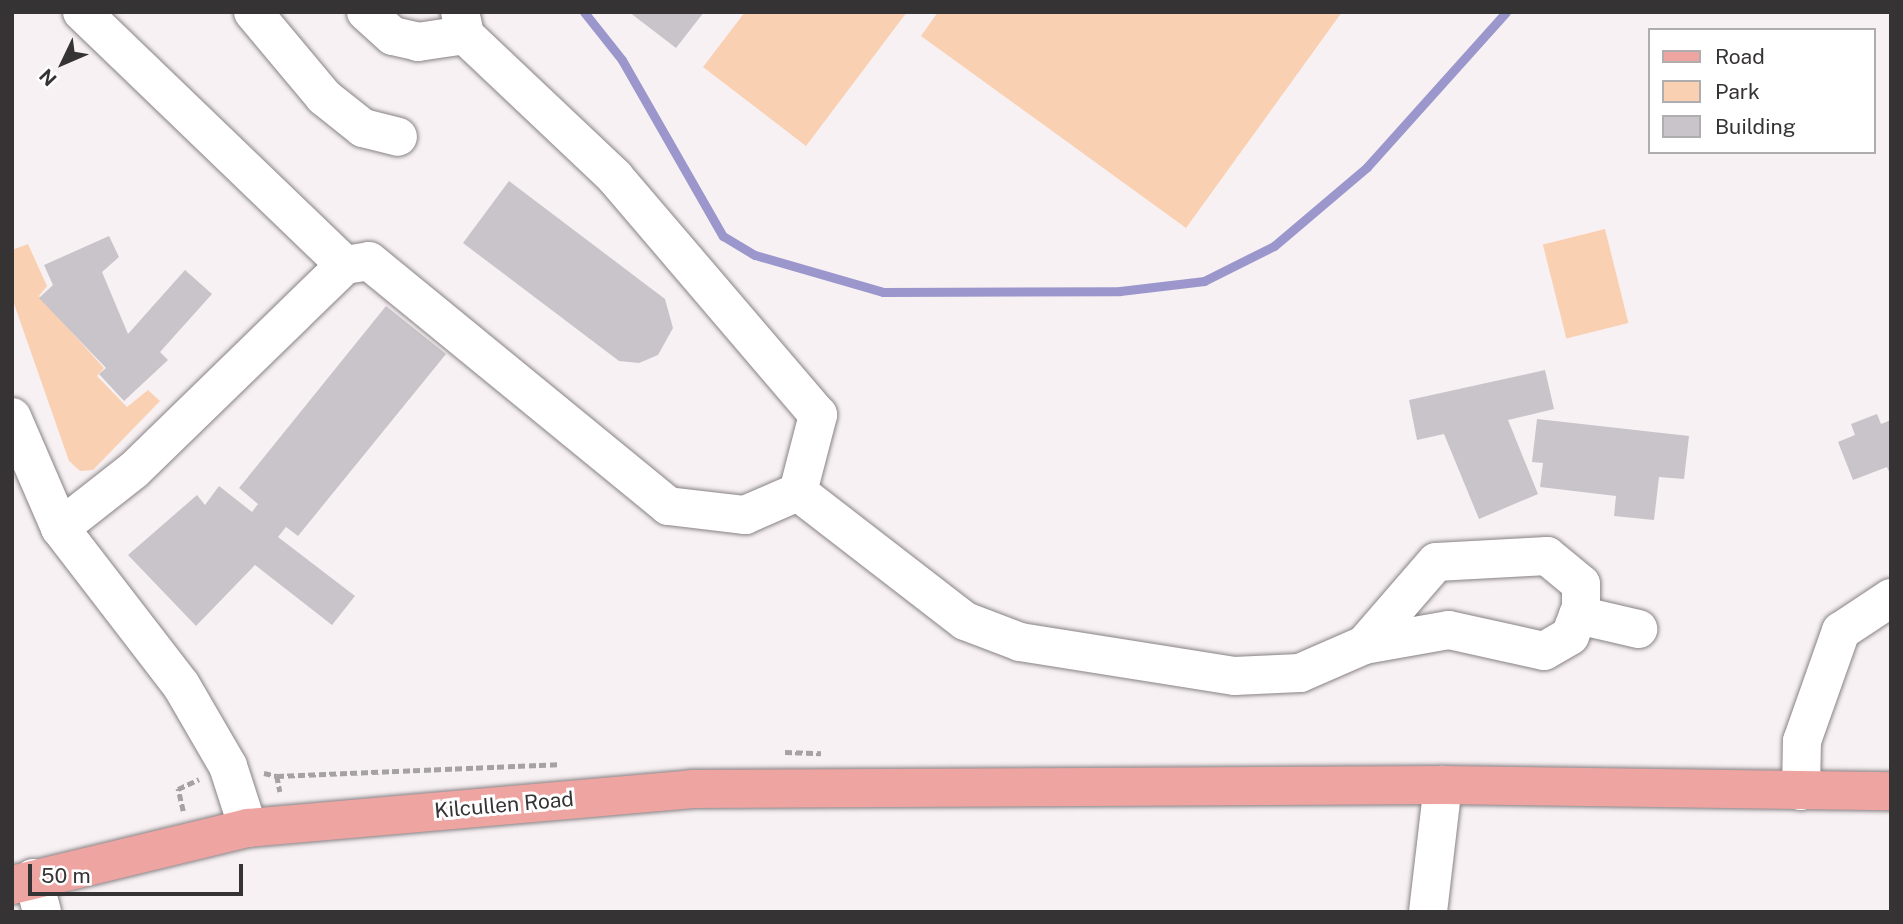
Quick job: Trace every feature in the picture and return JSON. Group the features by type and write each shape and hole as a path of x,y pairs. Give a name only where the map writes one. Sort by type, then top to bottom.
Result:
{"main road":[{"name":"Kilcullen Road","path":"29,892 248,828 691,789 1004,785 1443,785 1891,791"}],"street":[{"path":"82,12 345,265"},
{"path":"253,12 324,97 363,128 398,137"},
{"path":"366,12 393,36 418,42 462,24 615,177 818,415 798,492"},
{"path":"60,528 134,470 345,265 369,261 668,506 745,515 798,492"},
{"path":"12,417 60,528 181,685 228,766 248,828"},
{"path":"798,492 965,621 1020,642 1234,676 1300,673 1364,645 1449,629 1544,651 1570,636 1578,615 1581,584 1547,556 1436,562 1364,645"},
{"path":"1801,791 1802,741 1841,631 1891,598"},
{"path":"1578,615 1638,629"},
{"path":"1429,912 1443,785"}],"green space":[{"path":"745,12 907,12 806,146 703,67"},
{"path":"938,12 1342,12 1186,228 921,36"},
{"path":"1605,229 1628,323 1566,339 1543,244"},
{"path":"28,244 47,286 39,296 104,368 97,376 127,407 148,390 160,401 93,470 80,471 69,461 12,298 12,250"}],"building":[{"path":"629,12 704,12 676,48"},
{"path":"509,181 665,299 673,328 658,355 639,363 619,361 463,243"},
{"path":"109,236 119,257 102,272 128,334 185,270 212,294 160,352 168,360 124,401 99,374 106,368 39,298 53,285 44,265"},
{"path":"386,306 446,354 298,536 286,527 278,537 355,596 332,625 255,565 196,626 128,555 197,495 205,505 219,486 252,512 258,504 239,488"},
{"path":"1545,370 1554,409 1508,420 1538,494 1479,519 1444,434 1417,440 1409,400"},
{"path":"1877,414 1881,424 1891,420 1891,476 1887,467 1853,480 1838,442 1855,435 1851,424"},
{"path":"1537,419 1689,436 1684,479 1659,477 1654,520 1614,516 1616,496 1540,487 1543,463 1532,462"}],"waterway":[{"path":"584,12 622,60 723,236 755,255 883,292 1120,291 1204,281 1274,246 1367,167 1506,12"}]}
